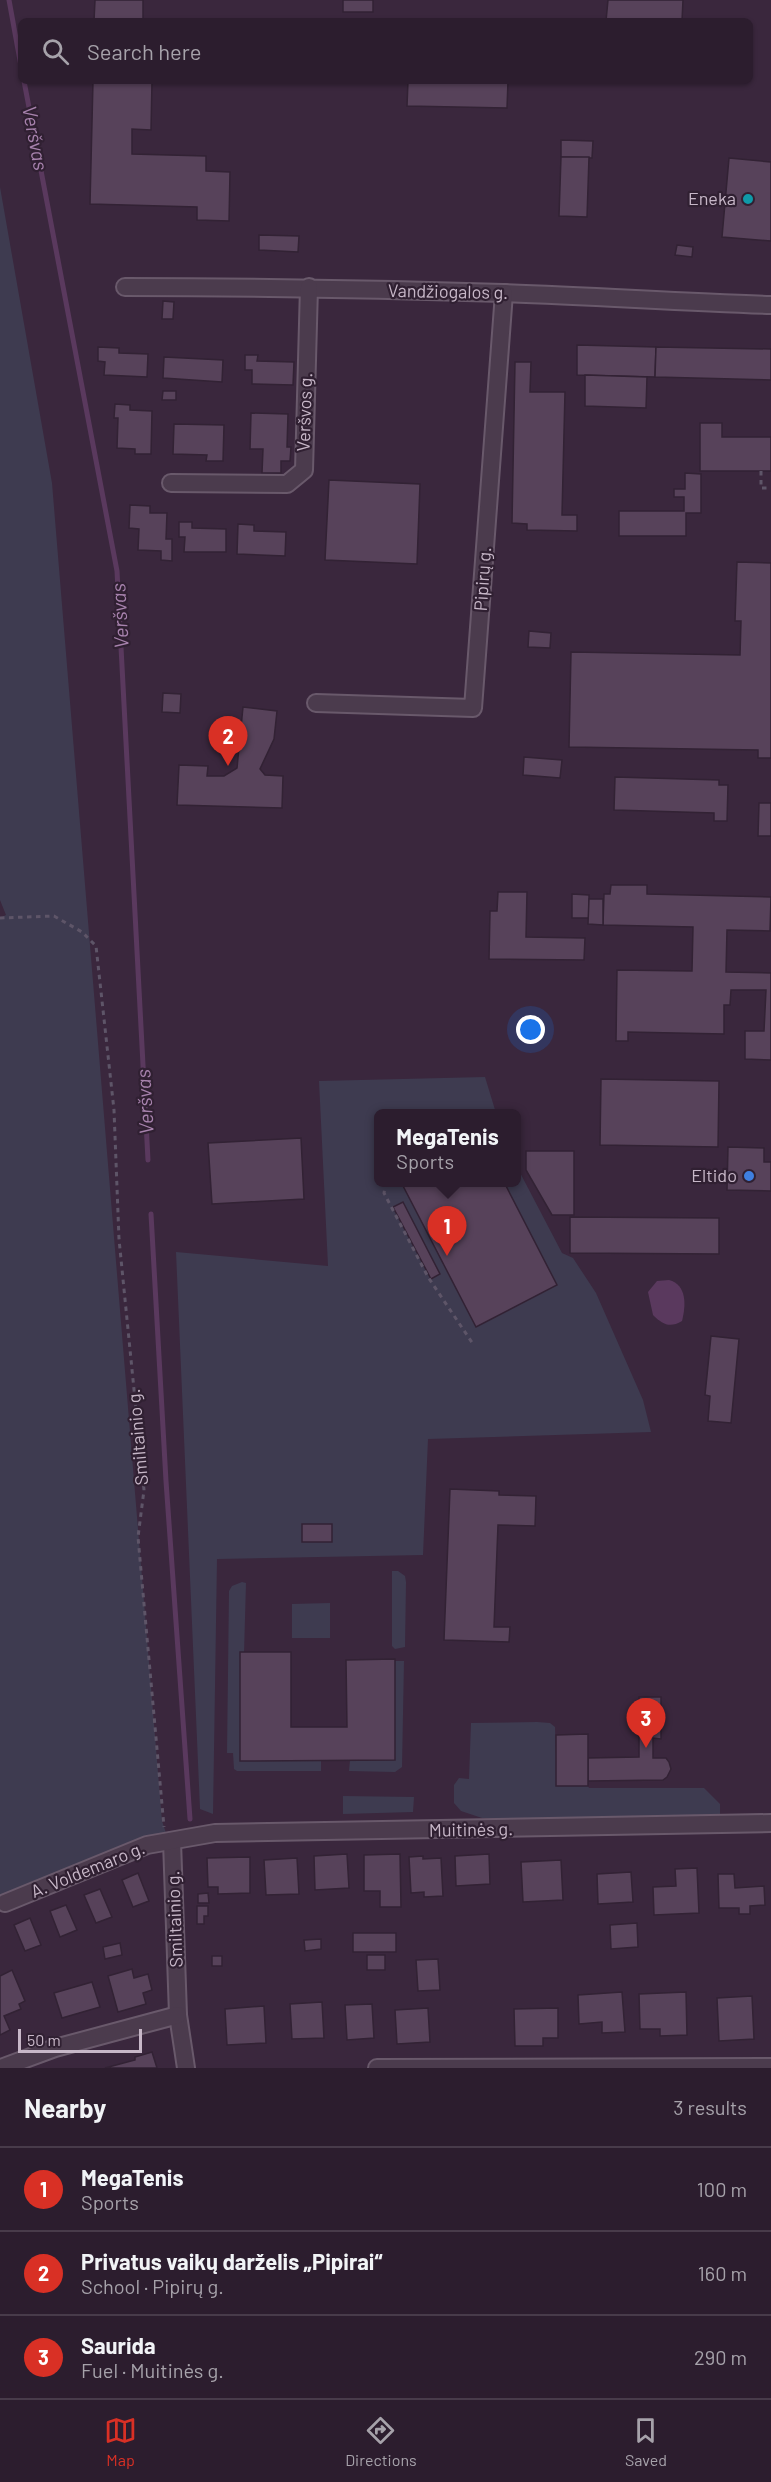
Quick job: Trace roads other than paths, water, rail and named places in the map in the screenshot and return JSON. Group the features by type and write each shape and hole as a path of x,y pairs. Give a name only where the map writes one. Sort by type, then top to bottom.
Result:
{"street":[{"name":"Vandžiogalos g.","path":"125,287 309,287 771,305"},
{"name":"Veršvos g.","path":"171,483 287,484 304,470 309,287"},
{"name":"Pipirų g.","path":"316,703 473,708 504,293"},
{"name":"Muitinės g.","path":"172,1841 229,1832 771,1824"},
{"name":"A. Voldemaro g.","path":"5,1903 147,1845 172,1841"},
{"name":"Smiltainio g.","path":"172,1841 178,2015 186,2068"},
{"path":"1,2068 55,2048 178,2015"},
{"path":"376,2068 771,2067"}],"waterway":[{"name":"Veršvas","path":"9,0 18,50"},
{"name":"Veršvas","path":"25,84 117,571 148,1160"},
{"path":"151,1214 166,1481 190,1819"}],"place":[{"name":"Eneka","path":"748,199"},
{"name":"Privatus vaikų darželis „Pipirai“","path":"228,766"},
{"name":"Eltido","path":"749,1176"},
{"name":"MegaTenis","path":"447,1256"},
{"name":"Saurida","path":"646,1748"}]}
